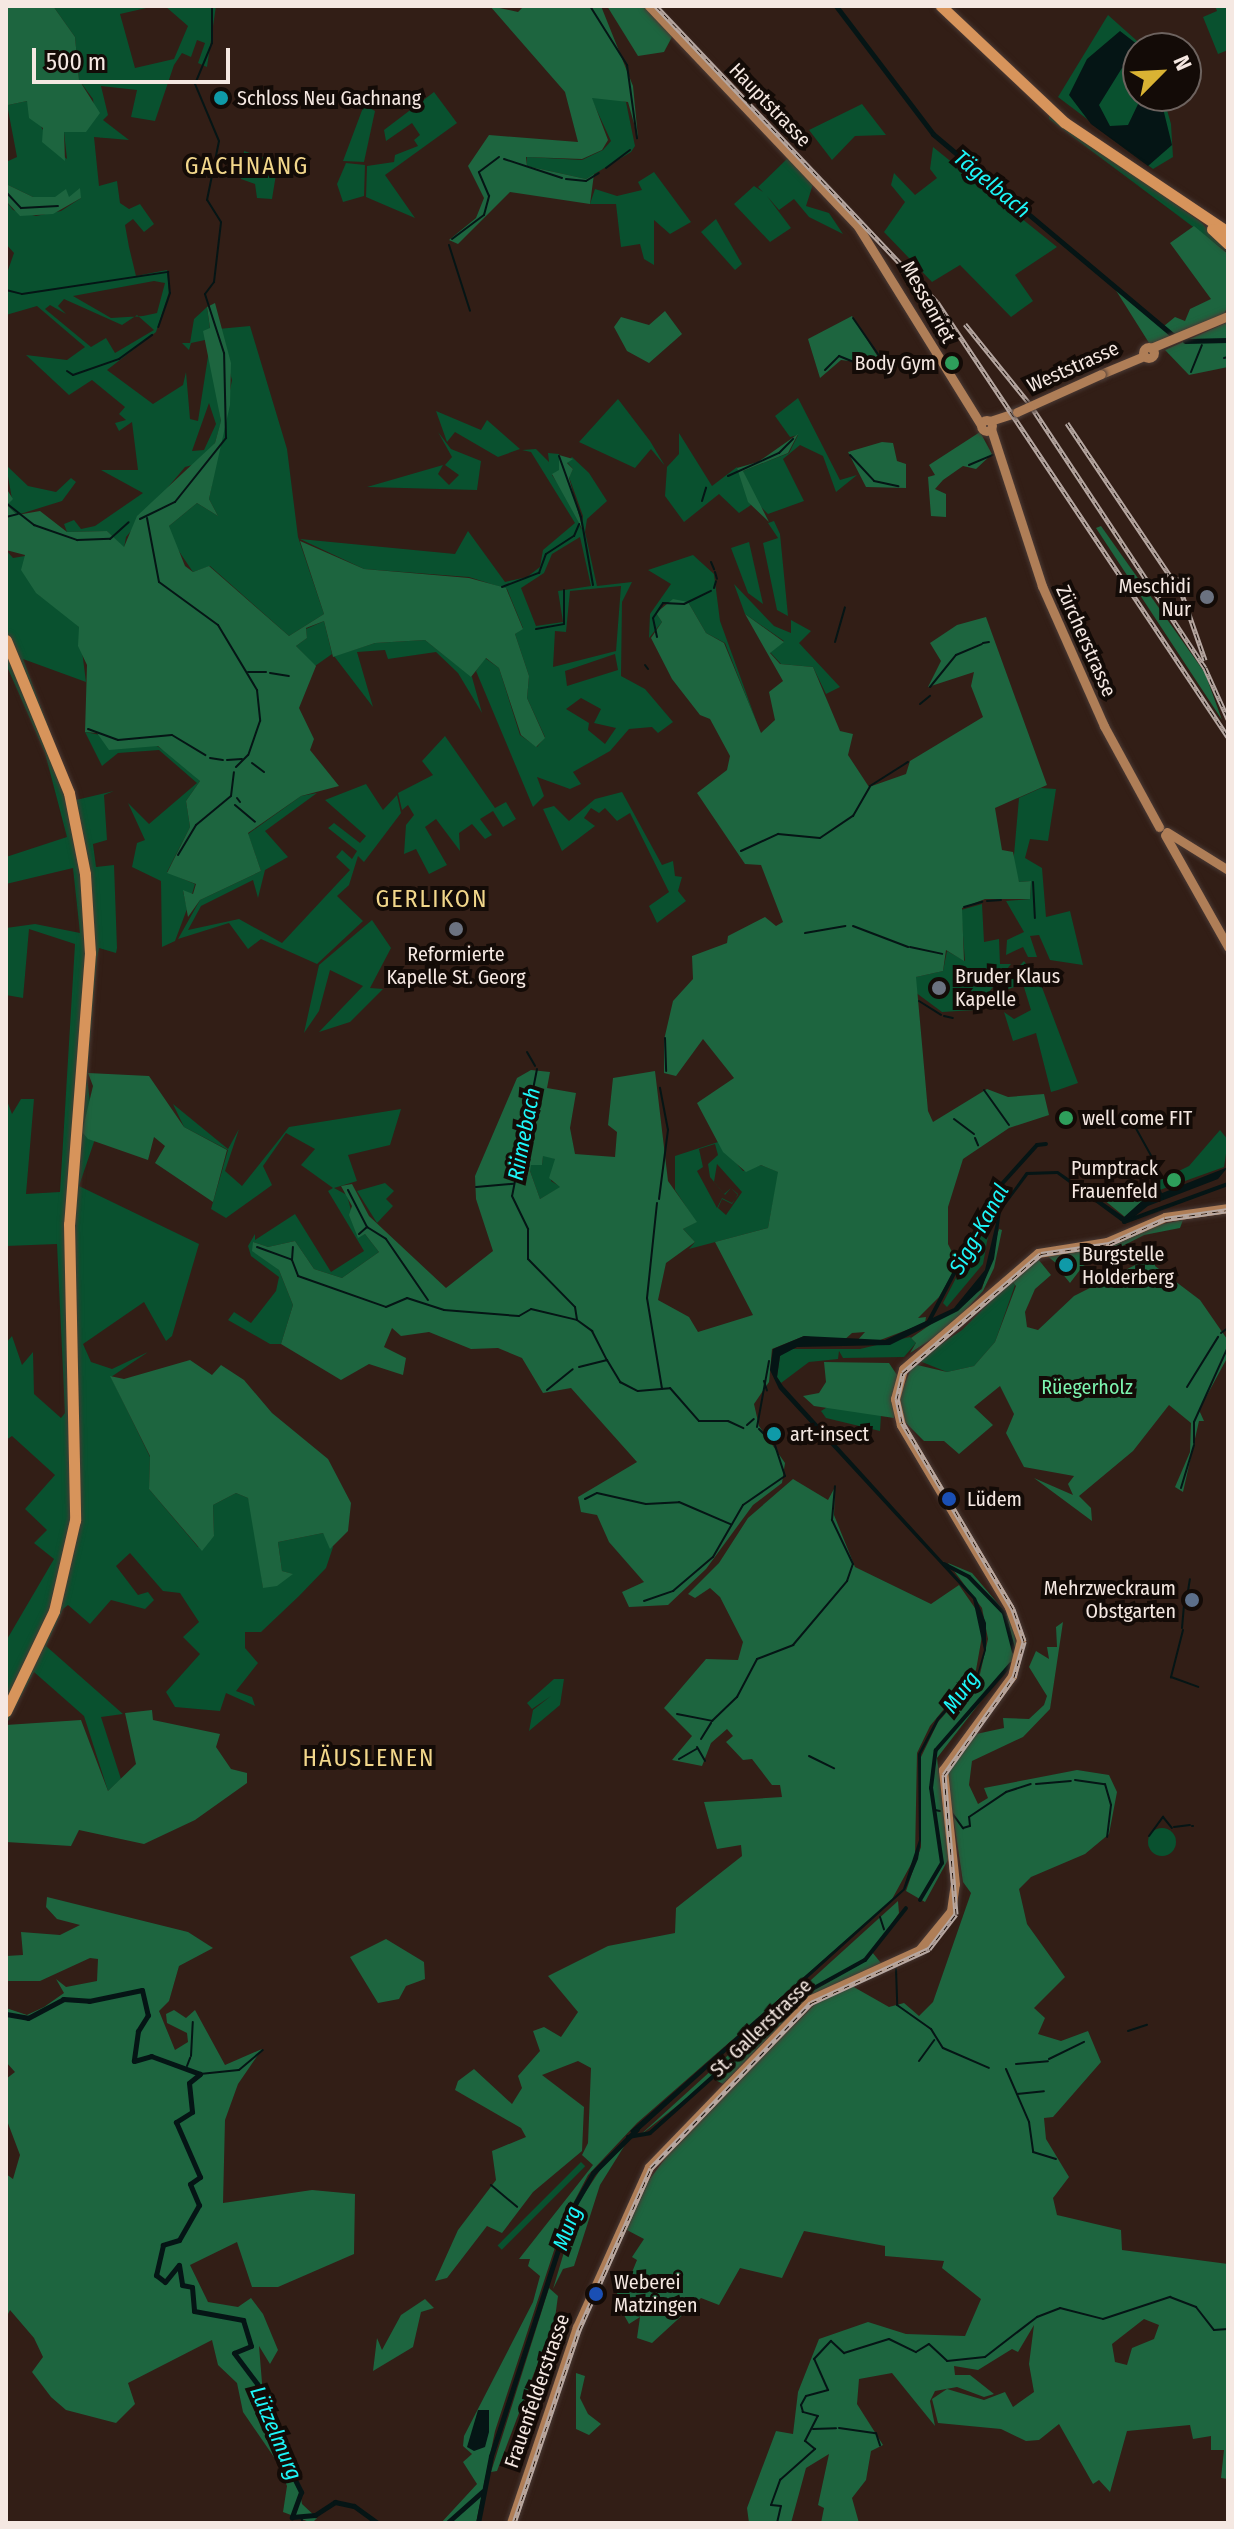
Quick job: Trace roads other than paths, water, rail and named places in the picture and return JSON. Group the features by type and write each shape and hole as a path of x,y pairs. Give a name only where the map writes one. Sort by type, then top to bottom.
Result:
{"highway":[{"path":"941,6 1050,108 1180,203 1228,244"},
{"path":"948,6 1050,108 1228,228"},
{"path":"1180,203 1228,228"},
{"path":"6,640 69,793 85,874 90,953 69,1224 75,1520 51,1619 6,1711"},
{"path":"6,649 67,801 86,943 65,1239 74,1449 71,1521 49,1612 6,1703"}],"main road":[{"name":"Hauptstrasse","path":"649,6 863,231"},
{"name":"Messenriet","path":"863,231 961,391 988,425"},
{"name":"Weststrasse","path":"988,425 1228,318"},
{"name":"Zürcherstrasse","path":"988,425 1042,586 1104,726 1228,947"},
{"path":"1164,831 1228,870"},
{"name":"St. Gallerstrasse","path":"638,2184 657,2157 806,2004 924,1947 951,1911 955,1884 943,1770 1012,1676 1021,1644 1009,1607 899,1421 895,1393 903,1369 1041,1251 1111,1240 1165,1217 1228,1208"},
{"name":"Frauenfelderstrasse","path":"511,2523 575,2333 638,2184"}],"waterway":[{"name":"Tägelbach","path":"140,519 175,502 226,438 224,353 205,294 214,282 221,222 207,200 219,141 195,84 212,43 212,6"},
{"path":"590,6 627,65 637,138"},
{"name":"Tägelbach","path":"836,6 933,134 1175,337"},
{"path":"606,168 630,150"},
{"path":"452,239 484,215 489,196 479,172 499,157"},
{"path":"504,159 562,178"},
{"path":"566,179 586,181 599,173"},
{"path":"6,192 21,208 58,206"},
{"path":"449,245 470,311"},
{"path":"6,290 22,294 168,272 170,293 158,327"},
{"path":"853,318 884,363"},
{"path":"67,371 73,375 119,359 152,335"},
{"name":"Tägelbach","path":"1185,341 1228,340"},
{"path":"1191,372 1202,345"},
{"path":"825,370 839,356 854,362"},
{"path":"1224,358 1228,357"},
{"path":"857,363 879,363"},
{"path":"728,476 779,453 793,439"},
{"path":"850,455 874,481 898,486"},
{"path":"969,465 993,455"},
{"path":"559,456 581,517 593,585"},
{"path":"702,501 706,488"},
{"name":"Tägelbach","path":"6,503 34,525 77,540 110,539 129,522"},
{"path":"6,517 18,514"},
{"path":"147,518 159,582 218,625 257,690 260,721 248,755 236,767"},
{"path":"502,587 539,573 546,554 574,536 579,524"},
{"path":"711,562 714,569"},
{"path":"715,572 717,579"},
{"path":"714,588 716,581"},
{"path":"536,629 564,624 564,590"},
{"path":"657,637 653,618 663,603 684,604 711,591"},
{"path":"835,642 845,607"},
{"path":"983,643 989,642"},
{"path":"930,687 956,655 982,644"},
{"path":"645,665 648,669"},
{"path":"248,672 266,672"},
{"path":"270,673 289,676"},
{"path":"920,704 930,696"},
{"path":"88,729 118,740 172,735 205,755"},
{"path":"210,758 223,760"},
{"path":"227,760 242,759"},
{"path":"741,851 778,834 820,838 853,816 870,786 908,762"},
{"path":"252,763 264,772"},
{"path":"178,855 196,825 231,796 234,772"},
{"path":"237,798 240,802"},
{"path":"235,805 255,822"},
{"path":"1033,882 1035,918"},
{"path":"987,901 1001,900"},
{"path":"964,907 982,902"},
{"path":"805,933 845,926"},
{"path":"853,926 908,947"},
{"path":"910,947 942,954"},
{"path":"919,1001 941,1015"},
{"path":"944,1016 953,1018"},
{"path":"665,1038 666,1071"},
{"name":"Riimebach","path":"527,1052 535,1066"},
{"name":"Riimebach","path":"537,1069 512,1196 528,1229 528,1259 575,1307 577,1320"},
{"path":"659,1199 668,1130 660,1088"},
{"path":"984,1090 1009,1125"},
{"path":"1128,1114 1154,1161 1156,1181"},
{"path":"954,1119 974,1134"},
{"path":"975,1138 978,1145"},
{"name":"Sigg-Kanal","path":"929,1321 1000,1186 1037,1145 1046,1144"},
{"path":"476,1187 514,1184"},
{"path":"1157,1184 1163,1198"},
{"path":"1124,1222 1228,1184"},
{"path":"348,1190 367,1227 386,1239 428,1300"},
{"path":"657,1203 647,1298 662,1389"},
{"path":"359,1234 367,1227"},
{"path":"257,1247 292,1260 298,1276 386,1307 407,1298 444,1310 519,1316 531,1309 577,1320 592,1331 607,1360"},
{"path":"292,1260 293,1247"},
{"path":"1221,1333 1228,1328"},
{"path":"1187,1387 1218,1337"},
{"path":"1194,1443 1194,1422 1227,1349"},
{"path":"579,1367 607,1360 620,1382 638,1391 670,1388 699,1421 728,1421 743,1428"},
{"path":"757,1427 769,1361"},
{"path":"547,1390 573,1369"},
{"path":"764,1381 767,1391"},
{"path":"747,1425 754,1419"},
{"path":"759,1429 774,1444"},
{"path":"1181,1488 1194,1445"},
{"path":"644,1601 673,1591 713,1557 743,1505 785,1476 775,1446"},
{"path":"677,1714 712,1721 737,1697 757,1659 793,1645 847,1581 853,1564 832,1520 835,1486"},
{"path":"585,1499 597,1493 646,1504 679,1502 730,1524"},
{"path":"944,1564 969,1577 1004,1613 1014,1652"},
{"path":"1188,1591 1190,1579"},
{"path":"1182,1628 1185,1593"},
{"path":"1183,1630 1171,1677 1198,1687"},
{"path":"920,1900 942,1863 931,1788 936,1750 1011,1664"},
{"path":"701,1739 711,1723"},
{"path":"697,1747 705,1761"},
{"path":"679,1759 696,1749"},
{"path":"809,1756 834,1768"},
{"path":"1075,1780 1105,1784 1111,1805 1107,1837"},
{"path":"1036,1784 1071,1781"},
{"path":"952,1813 963,1828 970,1826 969,1817 1006,1792 1031,1784"},
{"path":"935,1810 940,1811"},
{"path":"1149,1836 1163,1817 1172,1828"},
{"path":"1174,1827 1190,1825"},
{"path":"628,2137 650,2133 807,1992 865,1960 906,1908"},
{"path":"880,1917 884,1929"},
{"path":"896,1969 897,2005 931,2029 943,2048 989,2068"},
{"name":"Lützelmurg","path":"6,2014 28,2018 63,1999 89,2001 142,1990 148,2015 138,2031 134,2061 151,2056 200,2074 189,2083 192,2112 176,2122 200,2177 190,2184 199,2205 179,2240 163,2245 156,2275 165,2282 179,2265 182,2285 192,2287 194,2311 243,2320 251,2346 234,2353 257,2384 264,2418 301,2492 292,2517 315,2515 335,2502 354,2506 377,2523"},
{"path":"191,2056 193,2022"},
{"path":"1128,2031 1147,2025"},
{"path":"919,2061 934,2040"},
{"path":"1049,2059 1084,2042"},
{"path":"200,2074 239,2070 263,2050"},
{"path":"187,2066 190,2058"},
{"path":"1016,2064 1048,2061"},
{"path":"1006,2069 1029,2122 1033,2152 1056,2159"},
{"path":"1017,2094 1044,2091"},
{"name":"Murg","path":"478,2523 491,2456 570,2213 593,2173 637,2129"},
{"path":"491,2185 517,2207"},
{"path":"777,2523 781,2506 771,2505 780,2480 815,2449 805,2441 818,2416 803,2412 801,2405 806,2396 828,2390 814,2359 831,2341 844,2353 889,2339 916,2352 929,2344 947,2361 985,2357 1037,2317 1060,2308 1103,2319 1170,2297 1196,2307 1214,2330 1228,2329"},
{"path":"813,2429 836,2428"},
{"path":"839,2428 876,2433 880,2445"},
{"name":"Lützelmurg","path":"447,2523 483,2491"},
{"name":"Lützelmurg","path":"301,2517 303,2523"}],"railway":[{"path":"656,6 937,302 1228,737"},
{"path":"965,324 1029,403 1205,668 1228,719"},
{"path":"1067,423 1179,589"},
{"path":"1176,577 1205,660"},
{"path":"514,2523 579,2330 651,2168 811,2003 929,1949 956,1914 944,1775 1014,1677 1024,1641 1013,1609 902,1422 897,1399 903,1373 1041,1254 1109,1244 1165,1219 1228,1210"}],"place":[{"name":"Schloss Neu Gachnang","path":"221,98"},
{"name":"Body Gym","path":"952,363"},
{"name":"Meschidi Nur","path":"1207,597"},
{"name":"Reformierte Kapelle St. Georg","path":"456,929"},
{"name":"Bruder Klaus Kapelle","path":"939,988"},
{"name":"well come FIT","path":"1066,1118"},
{"name":"Pumptrack Frauenfeld","path":"1174,1180"},
{"name":"Burgstelle Holderberg","path":"1066,1265"},
{"name":"art-insect","path":"774,1434"},
{"name":"Lüdem","path":"949,1499"},
{"name":"Mehrzweckraum Obstgarten","path":"1192,1600"},
{"name":"Weberei Matzingen","path":"596,2294"}],"district":[{"name":"GACHNANG","path":"247,167"},
{"name":"GERLIKON","path":"432,900"},
{"name":"HÄUSLENEN","path":"369,1759"}],"park label":[{"name":"Rüegerholz","path":"1087,1387"}]}
